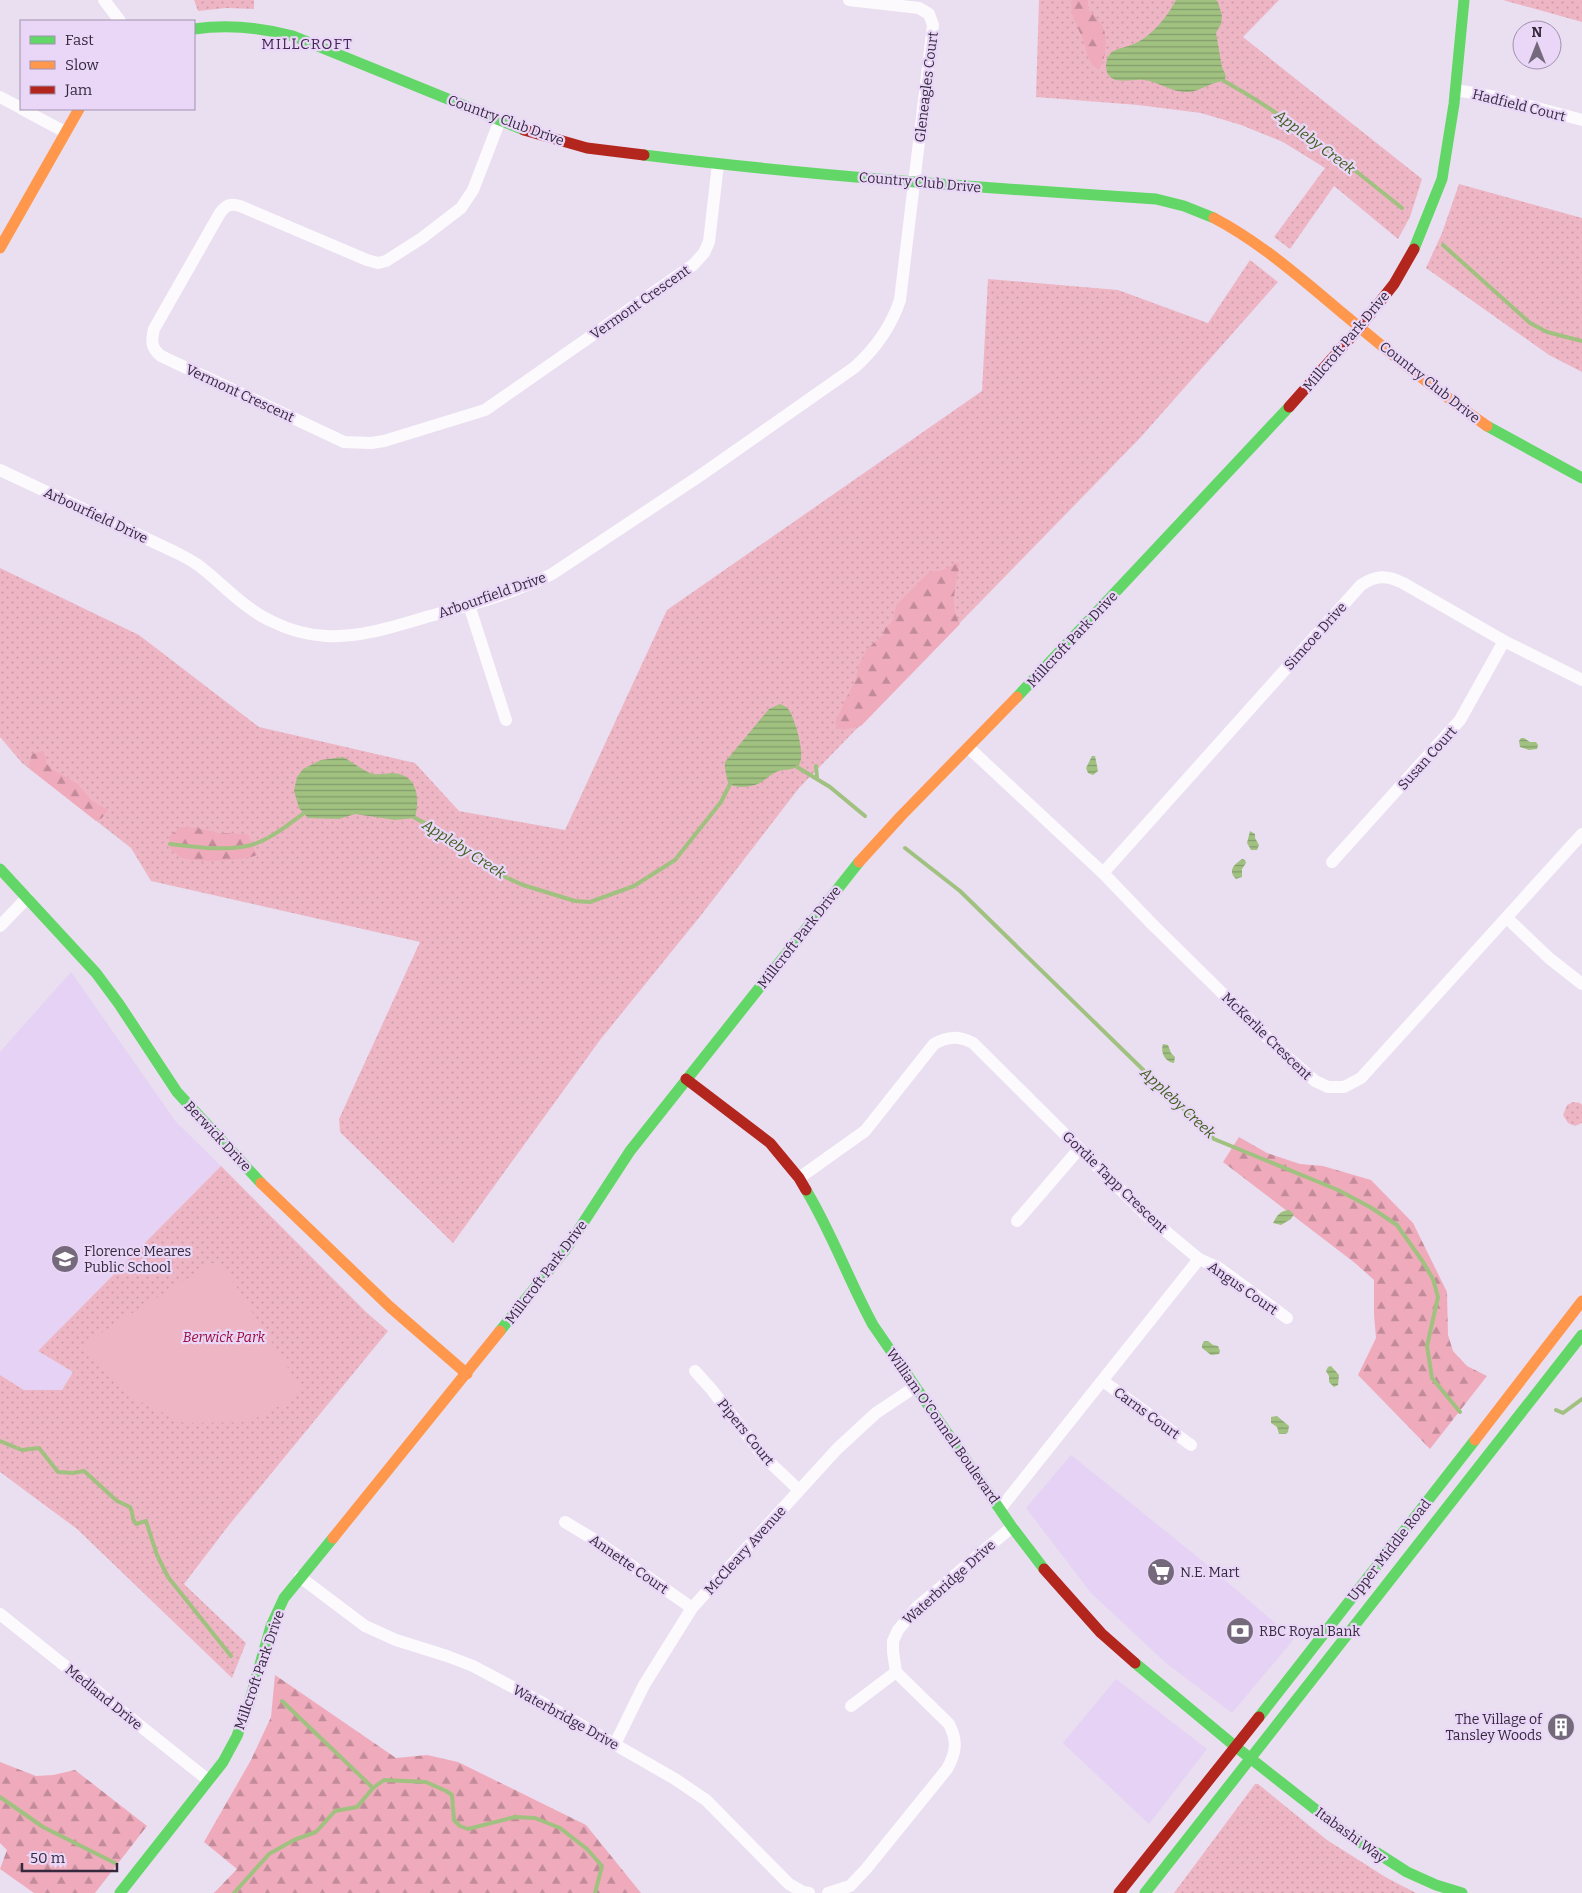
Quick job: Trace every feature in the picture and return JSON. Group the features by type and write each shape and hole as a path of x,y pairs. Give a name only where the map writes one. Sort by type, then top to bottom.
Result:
{"street":[{"path":"104,0 119,20"},
{"name":"Gleneagles Court","path":"849,0 919,8 929,14 934,25 914,183"},
{"name":"Millcroft Park Drive","path":"120,1893 223,1762 237,1736 249,1703 271,1626 284,1598 467,1374 566,1249 630,1151 686,1079 862,858 969,748 1262,438 1360,327 1401,274 1425,225 1442,179 1456,90 1464,0"},
{"name":"Country Club Drive","path":"195,29 224,25 274,30 307,41 542,136 587,148 718,164 914,183 1156,200 1184,205 1227,223 1258,243 1360,327 1476,418 1582,478"},
{"name":"Hadfield Court","path":"1456,90 1496,97 1582,120"},
{"path":"0,97 20,108"},
{"path":"24,110 65,132"},
{"path":"0,248 78,110"},
{"name":"Vermont Crescent","path":"500,120 473,190 461,208 422,238 386,262 378,263 367,260 240,206 233,204 225,207 154,329 151,344 155,351 160,356 344,442 371,443 384,441 466,417 485,410 693,265 704,253 709,242 718,164"},
{"name":"Arbourfield Drive","path":"0,470 175,552 197,565 238,599 269,620 293,630 324,636 352,636 470,605 552,574 717,463 855,367 870,353 889,326 900,300 914,183"},
{"name":"Simcoe Drive","path":"1103,873 1361,585 1370,579 1382,576 1393,578 1504,642 1582,680"},
{"path":"470,605 506,720"},
{"name":"Susan Court","path":"1332,862 1460,720 1504,642"},
{"name":"McKerlie Crescent","path":"969,748 1103,873 1284,1054 1315,1081 1328,1087 1344,1087 1361,1078 1582,834"},
{"name":"Berwick Drive","path":"0,870 96,973 120,1004 144,1044 177,1092 218,1138 282,1204 390,1307 467,1374"},
{"path":"0,926 27,898"},
{"path":"1507,918 1549,958 1582,984"},
{"name":"Gordie Tapp Crescent","path":"799,1178 865,1132 934,1044 943,1039 953,1037 964,1038 973,1043 1145,1214 1199,1259"},
{"name":"William O'Connell Boulevard","path":"686,1079 770,1143 799,1178 817,1208 858,1298 915,1387 1012,1527 1054,1581 1102,1633 1138,1667 1236,1747"},
{"path":"1017,1221 1079,1149"},
{"path":"1000,1509 1199,1259"},
{"name":"Angus Court","path":"1199,1259 1219,1268 1287,1318"},
{"name":"Upper Middle Road","path":"1119,1893 1236,1747 1582,1301"},
{"name":"Upper Middle Road","path":"1145,1893 1582,1335"},
{"name":"Pipers Court","path":"695,1371 764,1457 799,1490"},
{"name":"Carns Court","path":"1103,1381 1191,1445"},
{"name":"McCleary Avenue","path":"615,1744 644,1684 692,1608 837,1449 876,1413 915,1387"},
{"name":"Annette Court","path":"565,1522 595,1540 692,1608"},
{"name":"Waterbridge Drive","path":"896,1672 892,1652 893,1641 898,1630 908,1617 1012,1527"},
{"name":"Waterbridge Drive","path":"300,1577 365,1626 396,1640 473,1666 539,1701 675,1779 706,1800 789,1884 803,1892 809,1893"},
{"name":"Medland Drive","path":"0,1614 208,1780"},
{"path":"828,1893 850,1886 866,1870 947,1769 954,1757 956,1743 954,1733 949,1724 896,1672 851,1706"},
{"name":"Itabashi Way","path":"1236,1747 1343,1831 1373,1852 1416,1876 1462,1893"}],"shaded area":[{"path":"1176,0 1216,0 1218,2 1222,16 1221,24 1216,33 1222,67 1226,76 1224,81 1192,92 1182,92 1150,81 1115,80 1111,77 1107,73 1106,66 1111,53 1141,41 1164,19"},
{"path":"780,704 789,710 797,730 801,747 798,766 793,769 776,772 753,786 732,786 727,780 725,762 769,709"},
{"path":"1521,738 1530,742 1536,742 1538,745 1537,749 1529,750 1520,747 1519,741"},
{"path":"1092,756 1095,756 1098,771 1093,775 1088,773 1086,768"},
{"path":"343,757 373,774 393,773 408,778 417,796 415,818 395,820 355,814 339,819 308,818 299,808 294,791 297,777 303,769 321,760"},
{"path":"1250,831 1255,834 1259,845 1257,850 1251,850 1247,843"},
{"path":"1242,859 1246,863 1242,869 1242,877 1236,879 1233,876 1232,870"},
{"name":"Florence Meares Public School","path":"71,972 176,1122 221,1166 38,1351 73,1372 62,1390 24,1390 0,1375 0,1052"},
{"path":"1163,1044 1168,1045 1175,1057 1174,1063 1168,1061 1164,1056"},
{"path":"1289,1210 1294,1214 1291,1219 1281,1225 1273,1223 1279,1214"},
{"path":"1204,1341 1218,1346 1219,1354 1211,1355 1202,1348"},
{"path":"1331,1366 1339,1375 1338,1385 1334,1387 1329,1382 1329,1376 1326,1371"},
{"path":"1277,1416 1289,1426 1286,1434 1279,1434 1277,1427 1271,1423 1271,1417"},
{"path":"1071,1455 1205,1563 1294,1639 1232,1713 1166,1663 1091,1593 1026,1508"},
{"path":"1116,1679 1207,1749 1149,1824 1063,1743"}],"green space":[{"path":"194,0 254,0 254,9 226,8 198,11"},
{"path":"1039,0 1279,0 1243,37 1422,179 1410,217 1398,239 1334,186 1290,249 1274,237 1325,168 1283,142 1241,125 1201,113 1138,105 1036,97"},
{"path":"1072,0 1088,0 1088,9 1103,27 1106,49 1099,70 1087,54 1072,15"},
{"path":"1503,0 1582,0 1582,22"},
{"path":"1459,184 1582,218 1582,372 1549,355 1426,268 1442,233"},
{"path":"1250,260 1278,282 1140,438 799,788 702,914 600,1040 453,1243 340,1132 339,1119 420,942 151,881 131,848 22,763 0,737 0,568 139,635 259,727 415,763 459,811 565,830 667,610 982,391 988,279 1118,290 1208,323"},
{"path":"957,562 960,564 954,602 960,624 861,726 843,730 837,728 835,722 856,678 859,664 867,649 883,635 885,628 893,621 896,605 930,571 945,569"},
{"path":"42,751 46,757 46,763 52,769 78,784 91,800 108,810 102,818 96,821 30,769 29,764 32,754"},
{"path":"180,827 198,828 219,833 248,834 257,855 242,859 220,861 182,858 170,848 169,837"},
{"path":"1573,1102 1582,1105 1582,1123 1575,1126 1568,1123 1563,1115 1567,1105"},
{"path":"1239,1137 1267,1153 1300,1164 1323,1166 1371,1180 1413,1223 1447,1292 1448,1335 1453,1351 1467,1366 1487,1376 1430,1449 1358,1375 1376,1338 1374,1280 1355,1263 1223,1162"},
{"name":"Berwick Park","path":"221,1166 366,1312 388,1331 229,1525 184,1584 246,1643 232,1678 77,1529 0,1472 0,1375 24,1390 62,1390 73,1372 38,1351"},
{"path":"212,1263 223,1266 301,1388 295,1398 248,1422 184,1423 131,1397 99,1367 82,1345"},
{"path":"275,1675 396,1758 427,1755 458,1762 586,1825 641,1893 214,1893 237,1869 204,1842 251,1760 271,1717"},
{"path":"0,1762 36,1776 53,1775 75,1770 147,1826 95,1893 34,1893 0,1869 7,1850 0,1843"},
{"path":"1255,1784 1258,1784 1327,1840 1387,1878 1416,1893 1174,1893"}],"waterway":[{"name":"Appleby Creek","path":"1224,81 1294,125 1402,208"},
{"name":"Appleby Creek","path":"1443,245 1530,323 1547,332 1582,341"},
{"name":"Appleby Creek","path":"816,766 817,778"},
{"name":"Appleby Creek","path":"797,767 830,787 865,816"},
{"name":"Appleby Creek","path":"415,818 444,833 476,854 501,875 523,885 575,901 590,902 634,886 675,860 721,802 730,784"},
{"name":"Appleby Creek","path":"170,844 218,848 247,846 270,837 304,813"},
{"name":"Appleby Creek","path":"905,848 960,891 1214,1139 1338,1190 1370,1207 1397,1225 1433,1279 1438,1297 1427,1346 1432,1378 1460,1412"},
{"name":"Appleby Creek","path":"1556,1410 1563,1413 1582,1399"},
{"path":"0,1441 22,1450 39,1448 58,1472 73,1473 84,1471 117,1501 130,1507 136,1524 146,1521 157,1555 168,1577 231,1656"},
{"path":"282,1701 373,1788 384,1780 426,1782 452,1795 454,1820 460,1826 468,1829 515,1817 535,1818 560,1828 587,1849 602,1866 595,1893"},
{"path":"234,1893 269,1854 294,1840 316,1832 335,1811 357,1807 373,1788"},
{"path":"0,1797 43,1827 115,1863"}],"traffic: fast":[{"path":"1414,249 1442,179 1454,104 1464,0"},
{"path":"195,29 244,27 293,36 524,130"},
{"path":"644,155 836,175 1156,199 1184,206 1214,218"},
{"path":"1017,697 1289,407"},
{"path":"1487,426 1582,478"},
{"path":"500,1331 566,1249 630,1151 859,862"},
{"path":"0,869 96,973 119,1004 177,1092 261,1183"},
{"path":"806,1190 873,1325 1012,1527 1044,1569"},
{"path":"1145,1893 1582,1335"},
{"path":"1259,1717 1475,1440"},
{"path":"120,1893 223,1762 237,1736 249,1703 271,1626 284,1598 333,1538"},
{"path":"1135,1663 1236,1747 1343,1831 1407,1872 1436,1885 1462,1893"}],"traffic: slow":[{"path":"0,248 78,110"},
{"path":"1214,218 1249,239 1282,263 1415,372 1487,426"},
{"path":"859,862 1017,697"},
{"path":"261,1183 390,1307 467,1374"},
{"path":"1475,1440 1582,1301"},
{"path":"333,1538 500,1331"}],"traffic: jam":[{"path":"524,130 587,148 644,155"},
{"path":"1289,407 1360,327 1394,284 1414,249"},
{"path":"686,1079 770,1143 799,1178 806,1190"},
{"path":"1044,1569 1101,1633 1135,1663"},
{"path":"1119,1893 1259,1717"}],"place":[{"name":"Florence Meares Public School","path":"65,1259"},
{"name":"N.E. Mart","path":"1161,1572"},
{"name":"RBC Royal Bank","path":"1240,1631"},
{"name":"The Village of Tansley Woods","path":"1561,1727"}],"district":[{"name":"MILLCROFT","path":"307,44"}]}
